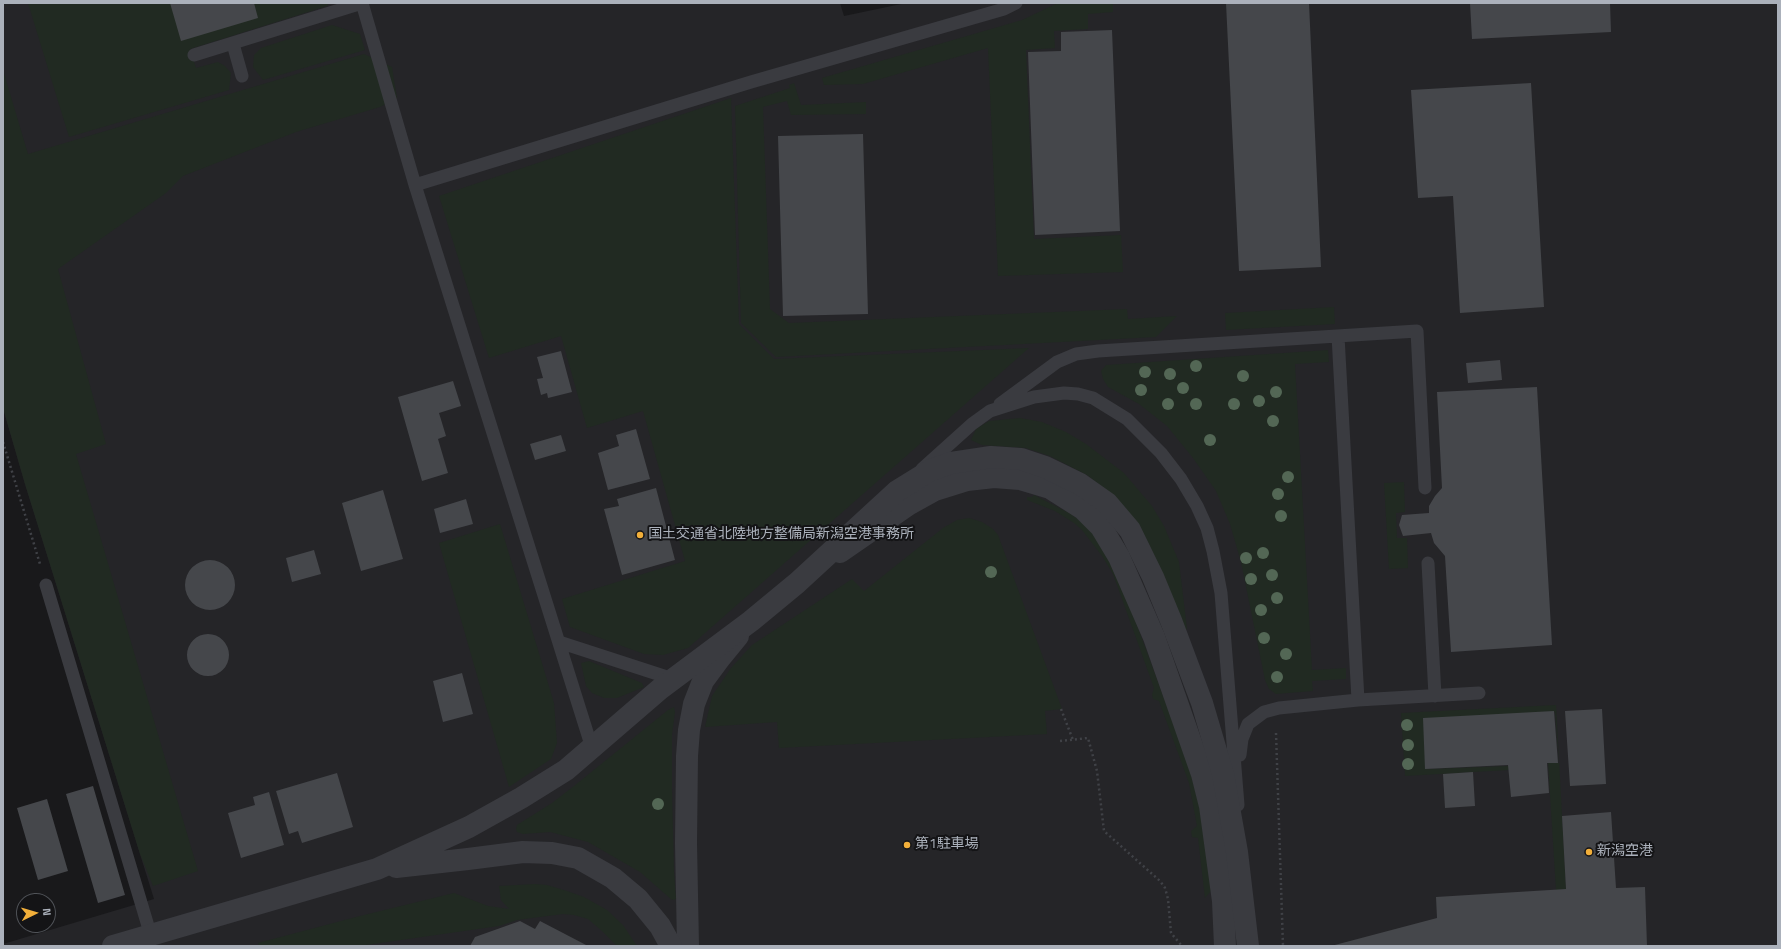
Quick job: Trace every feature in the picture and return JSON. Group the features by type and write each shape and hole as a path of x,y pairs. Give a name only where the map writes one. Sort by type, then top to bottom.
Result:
{"street":[{"path":"113,946 377,869 469,827 566,770 674,679 751,621 797,583 897,491 931,470 951,463 991,457 1021,459 1045,467 1080,484 1107,503 1130,530 1153,576 1172,623 1202,703 1221,766 1236,852 1248,946"},
{"path":"797,583 908,505 936,490 967,480 994,477 1020,478 1050,488 1083,509 1101,527 1119,557 1154,637 1202,774 1210,806 1223,901 1225,946"},
{"path":"688,946 686,843 687,756 689,730 694,704 703,682 720,658 751,621"},
{"path":"377,869 468,860 523,852 552,853 578,858 613,878 638,899 660,926 671,946"}],"lane":[{"path":"194,56 362,3 415,185 592,748"},
{"path":"415,185 751,82 1004,9 1016,3"},
{"path":"233,44 242,76"},
{"path":"897,491 972,424 1057,362 1076,354 1098,351 1416,331 1425,488"},
{"path":"1338,336 1358,700"},
{"path":"990,411 1034,397 1064,393 1078,394 1093,398 1127,419 1161,453 1181,479 1207,528 1221,593 1248,946"},
{"path":"1428,563 1435,696"},
{"path":"46,585 151,936"},
{"path":"558,642 674,679"},
{"path":"1236,783 1242,739 1248,724 1264,712 1279,708 1358,700 1479,693"}],"path":[{"path":"3,442 46,585"},
{"path":"1060,710 1073,740"},
{"path":"1277,728 1275,736 1283,946"},
{"path":"1060,741 1088,738 1095,759 1104,831 1160,881 1165,888 1168,899 1171,933 1182,946"}],"shaded area":[{"name":"新潟空港","path":"3,3 840,3 844,16 906,3 1778,3 1778,946 3,946 3,944 40,933 56,933 56,928 154,899 25,484 3,408"},
{"path":"28,3 329,3 327,6 190,49 196,68 218,62 225,66 231,73 229,90 69,137"},
{"path":"1058,3 1113,3 1113,12 1088,14 1088,29 1054,31 1055,48 1026,50 1034,239 1121,235 1123,272 998,276 988,48 863,84 824,85 822,78 1022,20"},
{"path":"332,25 360,34 365,50 263,80 253,67 254,55 261,48"},
{"path":"364,54 392,67 397,98 380,107 296,132 183,176 166,193 58,269 106,444 76,454 198,871 153,886 140,854 25,484 3,408 3,70 28,154"},
{"path":"794,83 801,105 866,102 866,114 791,115 787,101 763,107 770,309 789,323 1127,309 1128,319 1177,316 1156,337 776,357 741,323 735,106 790,88 789,85"},
{"path":"731,98 739,324 774,359 1029,348 688,648 663,655 644,654 570,627 562,599 685,561 643,411 587,428 561,336 489,358 439,196"},
{"path":"1334,307 1335,324 1226,330 1225,313"},
{"path":"1328,350 1329,362 1295,364 1312,670 1346,668 1346,679 1312,681 1313,691 1276,694 1269,689 1265,680 1241,562 1230,524 1216,491 1193,458 1167,426 1139,404 1108,387 1103,379 1101,371 1106,365"},
{"path":"1020,418 1042,422 1066,432 1086,444 1124,473 1152,506 1164,526 1179,562 1187,629 1183,630 1104,488 1087,475 1050,456 1026,448 982,445 971,440 976,429 989,421"},
{"path":"1404,482 1405,512 1396,513 1397,538 1407,538 1408,568 1389,569 1384,483"},
{"path":"1034,495 1069,513 1087,525 1099,541 1124,590 1189,766 1200,809 1211,891 1205,898 1198,838 1192,837 1191,831 1197,826 1189,783 1159,701 1153,699 1152,695 1154,688 1113,574 1102,556 1082,530 1055,511 1027,500 1027,497 1032,497"},
{"path":"969,518 982,522 993,529 998,535 1062,709 1045,711 1047,734 779,748 777,722 705,727 712,696 731,668 752,645 852,579 864,591 943,528 957,520"},
{"path":"500,524 554,703 557,743 551,759 509,787 439,543"},
{"path":"589,661 642,683 644,687 617,698 604,698 592,693 586,686 581,663"},
{"path":"1556,705 1566,889 1556,890 1548,763 1559,763 1555,712 1424,719 1427,769 1509,766 1509,770 1405,776 1401,713"},
{"path":"674,707 675,712 672,735 672,789 676,899 672,900 640,872 588,842 550,832 523,834 517,832 517,825 552,803 668,710"},
{"path":"535,884 547,885 584,897 607,910 623,925 637,946 617,946 588,919 563,914 517,920 499,926 359,946 259,946 258,943 454,893 488,906 509,909 501,900 499,886"}],"building":[{"path":"170,3 254,3 258,18 181,41"},
{"path":"1226,3 1309,3 1321,267 1239,271"},
{"path":"1470,3 1610,3 1611,32 1472,39"},
{"path":"1112,30 1120,231 1035,235 1028,52 1061,51 1061,32"},
{"path":"1531,83 1544,307 1460,313 1453,196 1418,198 1411,90"},
{"path":"863,134 868,314 783,316 778,136"},
{"path":"561,351 572,392 548,398 547,393 541,395 537,379 543,378 537,357"},
{"path":"1500,360 1502,380 1468,383 1466,363"},
{"path":"453,381 461,406 439,413 446,436 438,439 448,473 422,481 398,397"},
{"path":"1537,387 1552,645 1451,652 1445,556 1434,543 1431,533 1403,536 1399,525 1402,515 1429,513 1429,506 1442,488 1437,392"},
{"path":"636,429 650,479 608,490 598,453 619,446 616,435"},
{"path":"561,435 566,451 535,460 530,444"},
{"name":"国土交通省北陸地方整備局新潟空港事務所","path":"656,488 675,560 622,575 604,509 619,506 617,499"},
{"path":"383,490 403,559 361,571 342,503"},
{"path":"466,499 473,524 440,533 434,509"},
{"path":"314,550 321,574 292,582 286,558"},
{"path":"210,560 224,564 231,571 235,585 231,599 224,606 210,610 196,606 189,599 185,585 189,571 196,564"},
{"path":"204,634 212,634 220,637 226,643 229,655 226,667 220,673 212,676 204,676 196,673 190,667 187,659 187,651 190,643 196,637"},
{"path":"462,673 473,714 443,722 433,681"},
{"path":"1602,709 1606,784 1570,786 1565,711"},
{"path":"1554,711 1558,763 1547,763 1549,793 1511,797 1508,765 1425,769 1423,718"},
{"path":"1473,772 1475,806 1445,808 1443,774"},
{"path":"337,773 353,827 302,843 298,831 289,834 276,791"},
{"path":"93,786 125,895 98,903 66,794"},
{"path":"269,792 284,845 241,858 228,813 255,805 253,797"},
{"path":"47,799 68,871 38,880 17,808"},
{"name":"新潟空港","path":"1611,812 1616,888 1645,887 1647,946 1331,946 1437,918 1436,897 1566,889 1562,816"},
{"path":"520,921 535,929 540,921 588,946 470,946 475,937"}],"place":[{"name":"国土交通省北陸地方整備局新潟空港事務所","path":"640,535"},
{"name":"第1駐車場","path":"907,845"},
{"name":"新潟空港","path":"1589,852"}]}
